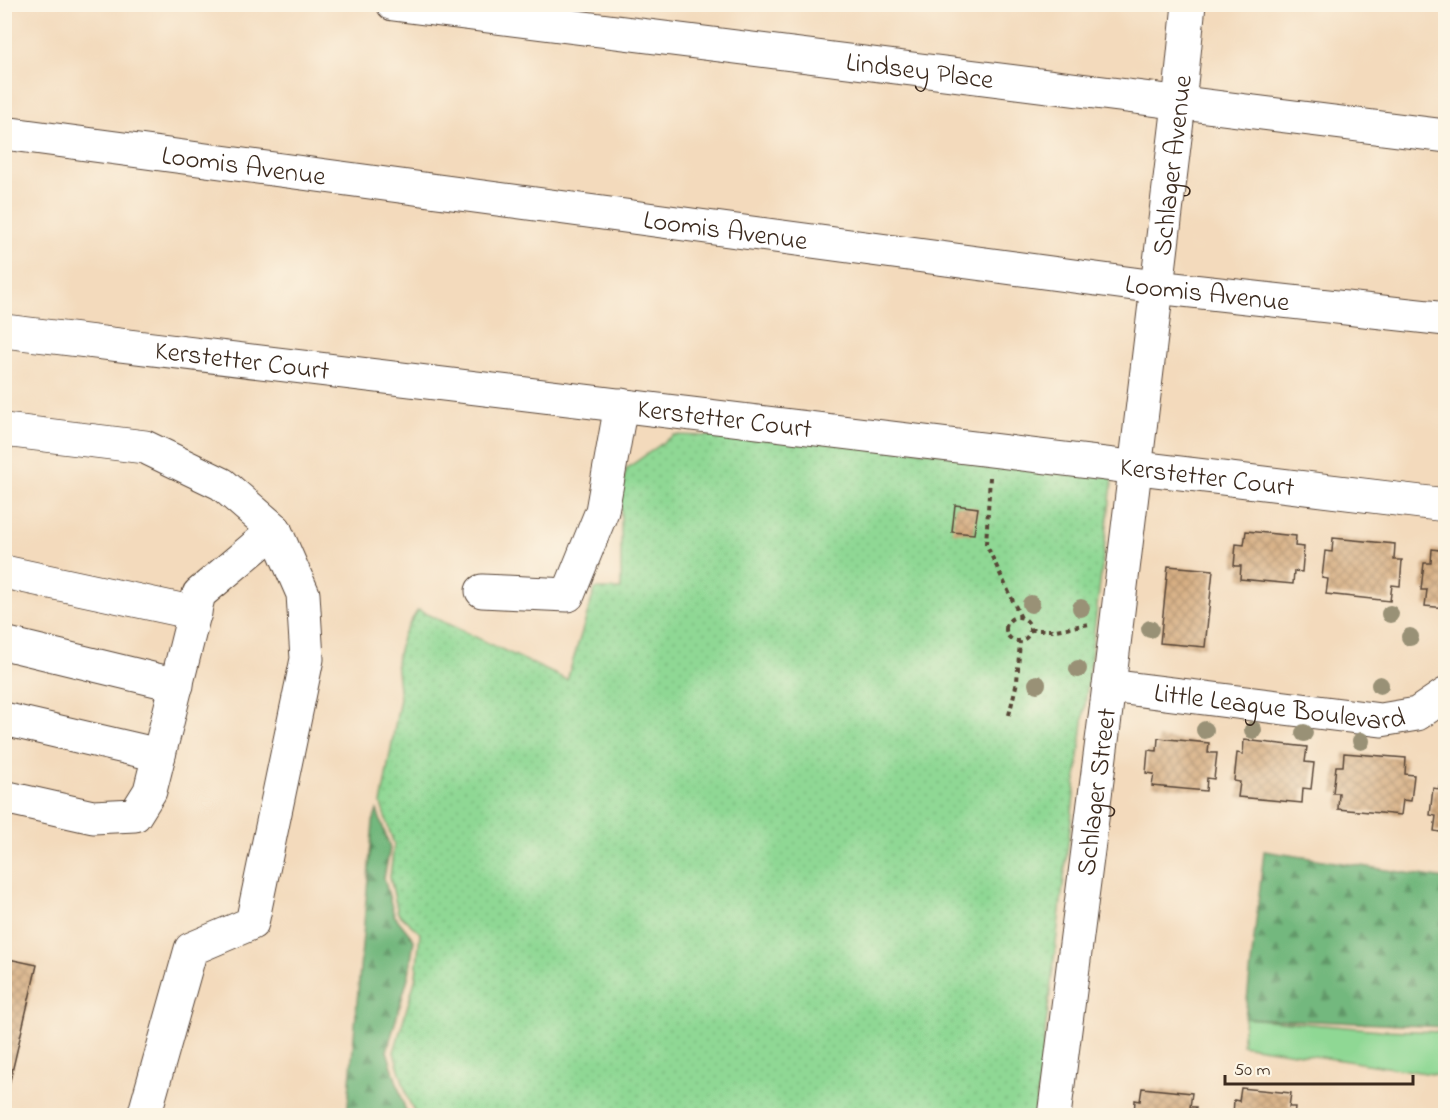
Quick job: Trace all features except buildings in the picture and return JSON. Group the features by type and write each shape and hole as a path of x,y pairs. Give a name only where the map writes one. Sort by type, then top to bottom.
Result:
{"street":[{"name":"Lindsey Place","path":"393,4 1446,136"},
{"name":"Schlager Avenue","path":"1134,467 1179,104 1189,4"},
{"name":"Loomis Avenue","path":"4,133 1156,287 1446,319"},
{"name":"Kerstetter Court","path":"4,331 1446,505"},
{"path":"482,591 568,596 602,511 621,405"},
{"path":"4,430 145,447 222,484 275,530 303,594 307,659 252,922 191,949 144,1116"},
{"name":"Schlager Street","path":"1054,1116 1109,686 1134,467"},
{"path":"4,797 93,817 135,814 150,791 199,594 275,530"},
{"path":"4,572 195,613"},
{"path":"4,643 177,685"},
{"name":"Little League Boulevard","path":"1109,686 1381,720 1417,714 1445,695"},
{"path":"4,719 159,756"}],"path":[{"path":"992,450 986,544 1021,618 1028,623 1030,630 1027,637 1020,641 1013,640 1006,630 1011,620 1021,618"},
{"path":"1030,630 1056,630 1117,617"},
{"path":"1009,715 1017,682 1020,641"}],"green space":[{"path":"674,435 833,439 1113,476 1035,1115 416,1115 408,1099 394,1052 416,977 420,933 398,913 390,877 394,845 381,804 400,698 396,662 403,634 418,610 567,680 595,589 621,589 621,493 626,469"},
{"path":"377,810 390,848 384,878 394,915 414,940 409,974 387,1051 407,1115 347,1115 373,822"},
{"path":"1264,851 1445,879 1445,1027 1245,1018"},
{"path":"1245,1018 1380,1030 1445,1032 1445,1076 1242,1045"}]}
